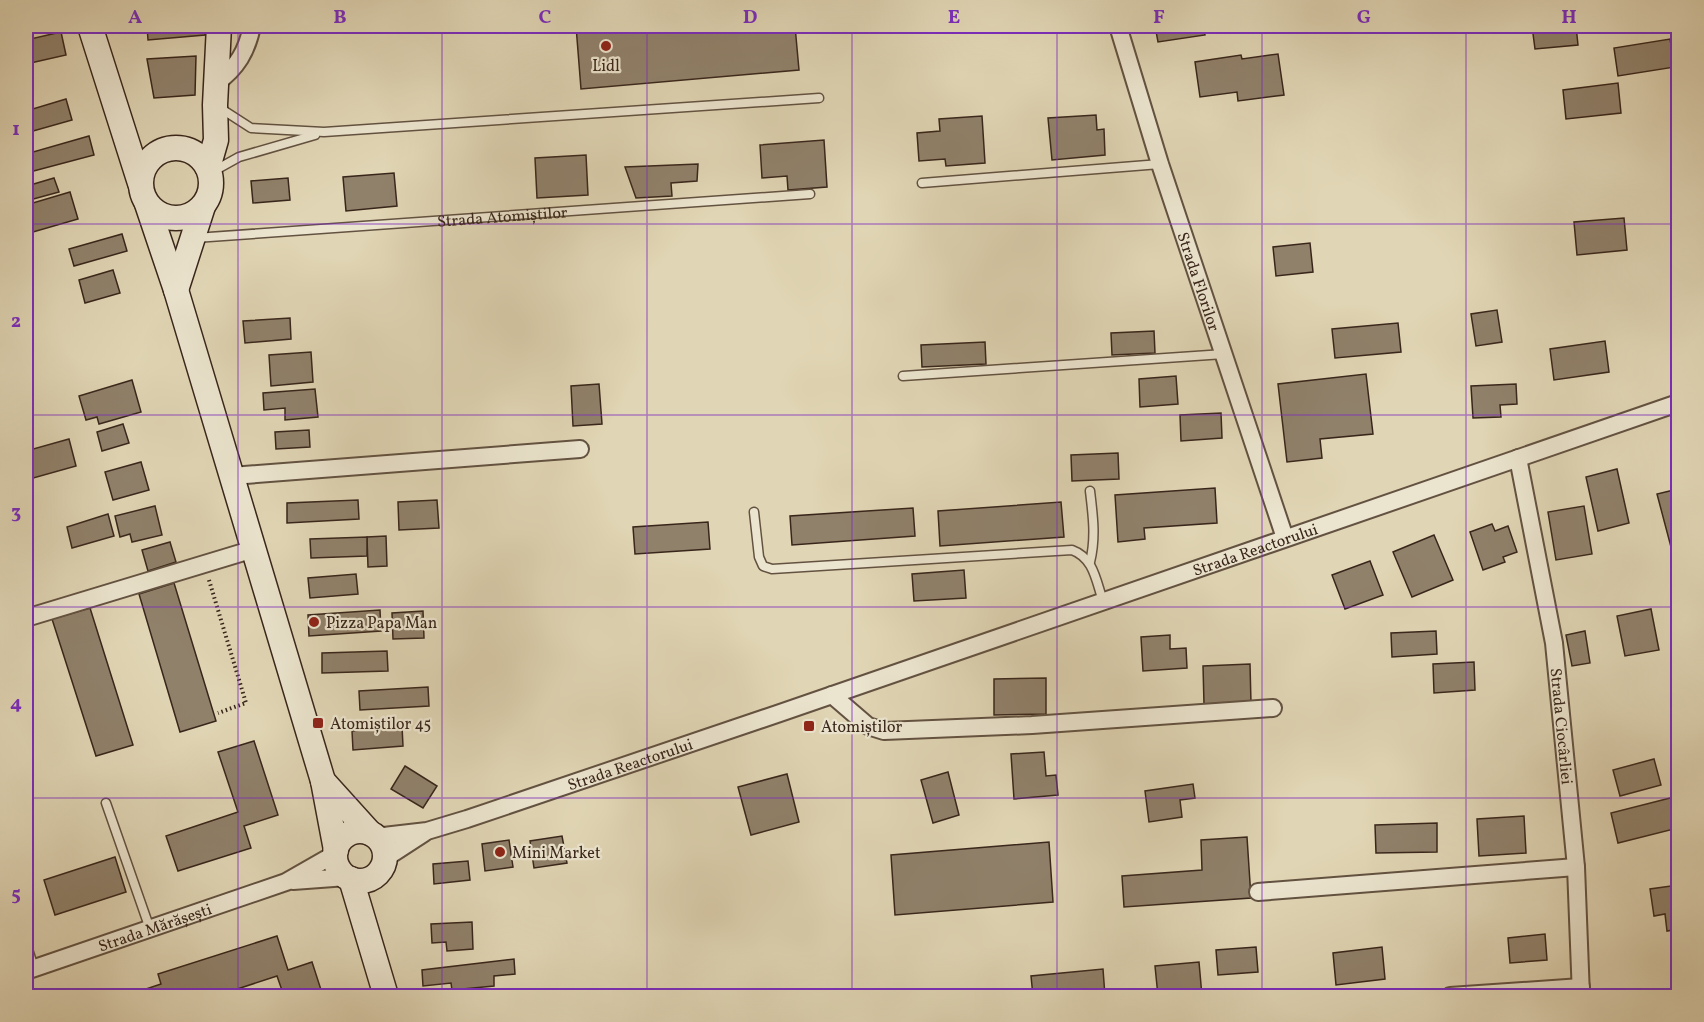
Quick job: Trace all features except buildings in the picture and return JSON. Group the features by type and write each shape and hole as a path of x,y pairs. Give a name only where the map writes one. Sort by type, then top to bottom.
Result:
{"main road":[{"path":"90,26 176,291 323,781 337,866 349,878 386,996"},
{"path":"208,171 216,140 215,94 219,26"},
{"path":"190,151 207,127 215,94"},
{"path":"122,127 160,152"},
{"path":"176,291 211,184 208,171 198,157 190,151 180,148 160,152 149,160 143,171 144,194 156,213 168,218 181,218 203,206"},
{"path":"323,781 382,846 367,931"},
{"path":"335,852 340,842 351,833 363,832 372,835"},
{"path":"349,878 360,881 380,867"}],"street":[{"path":"215,94 241,58 252,26"},
{"name":"Strada Florilor","path":"1118,26 1160,164 1285,538"},
{"name":"Strada Reactorului","path":"372,835 427,831 832,695 1678,403"},
{"path":"232,476 580,449"},
{"name":"Strada Ciocârliei","path":"1518,458 1554,643 1576,867 1581,992"},
{"path":"26,618 254,549"},
{"path":"832,695 868,726 884,731 1032,725 1274,708"},
{"name":"Strada Reactorului","path":"380,867 427,831"},
{"name":"Strada Mărășești","path":"30,970 286,882 335,852"},
{"path":"1258,892 1576,867"},
{"name":"Strada Mărășești","path":"286,882 349,878"},
{"path":"1450,996 1581,992"}],"lane":[{"path":"215,94 251,128 324,132 819,98"},
{"path":"208,171 239,157 324,132"},
{"path":"922,183 1160,164"},
{"name":"Strada Atomiștilor","path":"193,238 810,194"},
{"path":"903,376 1224,354"},
{"path":"1090,491 1095,531 1090,562"},
{"path":"754,512 759,557 763,566 772,569 1072,550 1082,554 1090,562 1103,601"},
{"path":"106,803 150,929"},
{"path":"26,943 30,970"}],"path":[{"path":"204,564 246,703 218,713"}],"place":[{"name":"Lidl","path":"606,46"},
{"name":"Pizza Papa Man","path":"314,622"},
{"name":"Atomiștilor 45","path":"318,723"},
{"name":"Atomiștilor","path":"809,726"},
{"name":"Mini Market","path":"500,852"}]}
